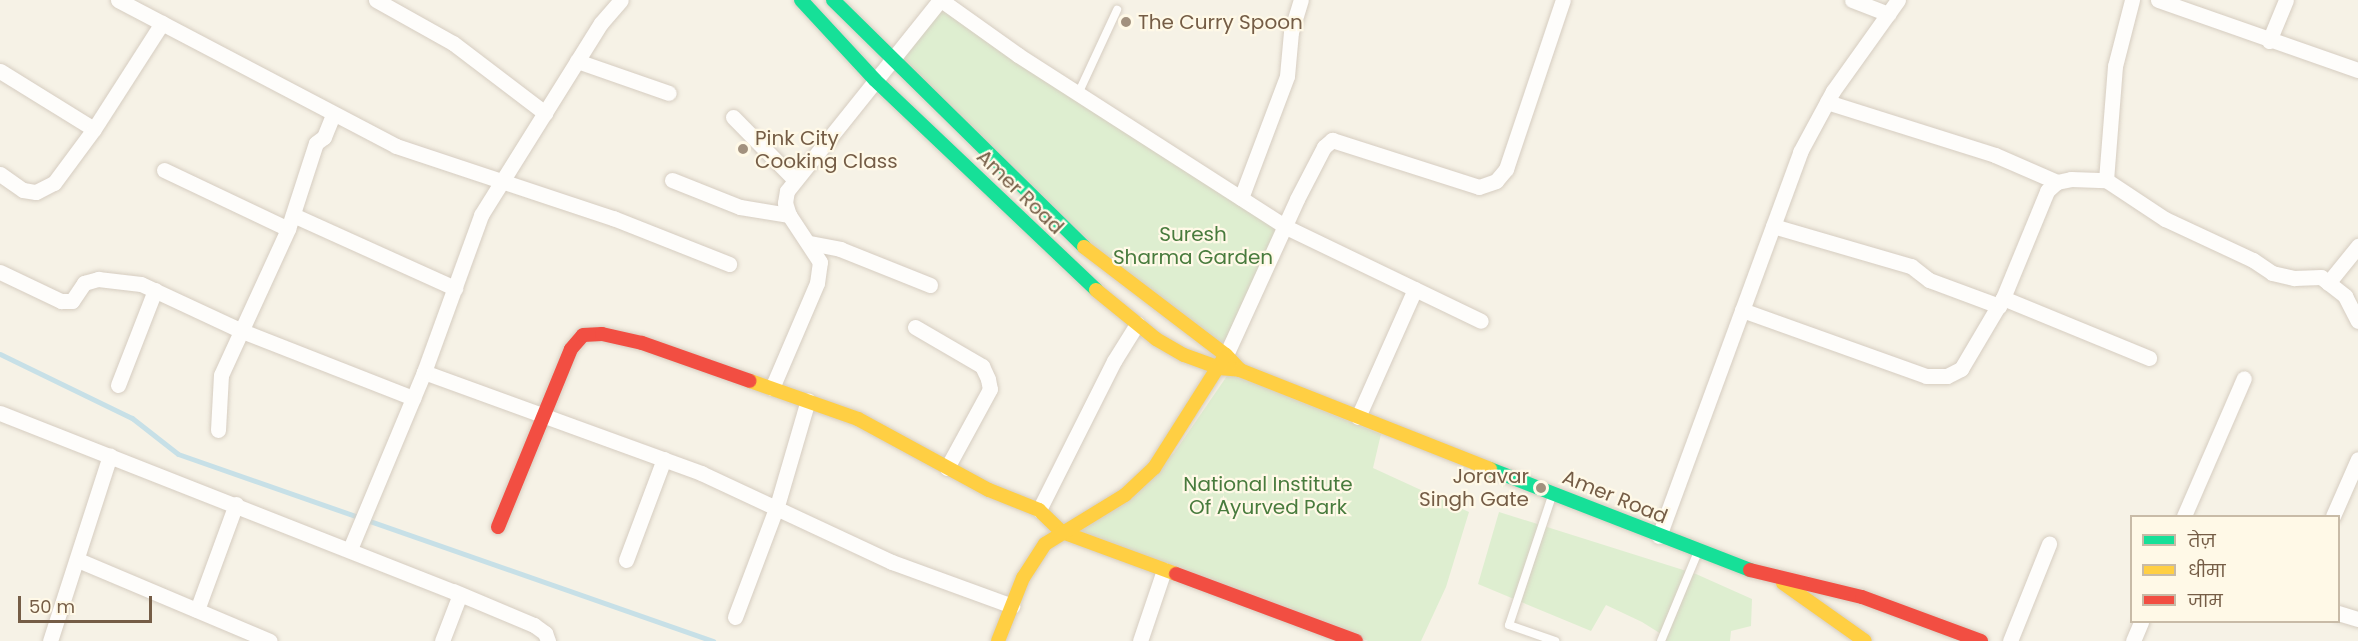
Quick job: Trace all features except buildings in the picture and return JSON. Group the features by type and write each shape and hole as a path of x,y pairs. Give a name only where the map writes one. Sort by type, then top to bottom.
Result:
{"main road":[{"name":"Amer Road","path":"801,0 875,80 1015,215 1137,324 1184,355 1222,361"},
{"name":"Amer Road","path":"833,0 1071,236 1222,361 1698,552 1778,579 1862,597 1981,641"},
{"path":"498,527 546,417 571,349 583,335 602,334 642,343 858,418 947,468 1039,510 1062,532 1356,641"},
{"path":"998,641 1023,578 1045,544 1125,495 1154,468 1222,361"},
{"path":"1778,579 1865,641"}],"street":[{"path":"118,0 333,115 396,146 614,218 729,264"},
{"path":"376,0 453,43 545,113"},
{"path":"350,549 424,372 481,215 577,61 621,0"},
{"path":"772,388 817,283 820,262 810,243 789,215 785,203 793,178 940,0 1078,94 1286,227 1481,321"},
{"path":"1241,198 1287,76 1291,32 1301,0"},
{"path":"1222,361 1313,167 1332,140 1479,187 1496,181 1506,168 1563,0"},
{"path":"1852,0 1888,14"},
{"path":"1659,536 1800,152 1827,102 1898,0"},
{"path":"2106,180 2115,66 2132,0"},
{"path":"2158,0 2269,41 2358,70"},
{"path":"2269,41 2286,0"},
{"path":"0,174 23,190 36,192 54,183 94,129 162,23"},
{"path":"577,61 669,93"},
{"path":"0,71 94,129"},
{"path":"1827,102 1995,155 2057,182 2106,180 2175,224 2253,260 2272,273 2294,278 2321,277 2345,296 2358,321"},
{"path":"218,430 221,375 290,222 316,143 324,137 333,115"},
{"path":"733,117 793,178"},
{"path":"164,170 454,288"},
{"path":"672,180 741,207 789,215"},
{"path":"1742,310 1926,376 1947,376 1961,369 2001,302 2043,201 2057,182"},
{"path":"1773,226 1911,266 1929,280 2001,302 2150,358"},
{"path":"810,243 840,249 930,285"},
{"path":"2328,283 2358,246"},
{"path":"0,273 61,301 72,301 84,283 98,279 141,284 242,331 413,398"},
{"path":"1358,417 1414,289"},
{"path":"118,385 155,290"},
{"path":"1039,510 1108,371 1137,324"},
{"path":"915,327 982,366 988,379 990,389 947,468"},
{"path":"424,372 664,459 777,506 892,562 1012,606"},
{"path":"2184,515 2244,378"},
{"path":"735,617 777,506 808,400"},
{"path":"2,418 110,455 350,549 534,626 548,641"},
{"path":"50,641 110,455"},
{"path":"626,560 664,459"},
{"path":"2333,515 2358,459"},
{"path":"196,610 236,504"},
{"path":"2010,641 2049,544"},
{"path":"78,560 270,641"},
{"path":"1140,641 1164,570"},
{"path":"442,641 460,594"},
{"path":"2340,614 2358,619"},
{"path":"2133,641 2140,623"}],"lane":[{"path":"1078,94 1117,10"},
{"path":"1553,493 1509,625 1555,641"},
{"path":"1661,641 1698,552"}],"green space":[{"name":"Suresh Sharma Garden","path":"939,7 1280,228 1226,340 1219,345 1075,233 898,59"},
{"name":"National Institute Of Ayurved Park","path":"1229,373 1381,434 1373,468 1469,512 1446,587 1421,641 1368,641 1077,530 1174,453"},
{"path":"1499,512 1696,574 1752,599 1751,626 1731,631 1730,641 1665,641 1666,637 1642,622 1606,605 1591,631 1478,584"}],"waterway":[{"path":"0,354 132,418 178,454 713,641"}],"traffic: fast":[{"path":"801,0 875,80 1096,290"},
{"path":"833,0 1084,247"},
{"path":"1490,469 1750,570"}],"traffic: slow":[{"path":"1084,247 1226,355 1240,370"},
{"path":"1096,290 1156,339 1184,355 1219,368 1240,370 1490,469"},
{"path":"998,641 1023,578 1045,544 1125,495 1154,468 1225,356"},
{"path":"750,381 858,419 989,490 1039,510 1062,532 1176,574"},
{"path":"1783,583 1865,641"}],"traffic: jam":[{"path":"498,527 571,349 583,335 602,334 642,343 750,381"},
{"path":"1750,570 1862,597 1981,641"},
{"path":"1176,574 1356,641"}],"place":[{"name":"The Curry Spoon","path":"1126,22"},
{"name":"Pink City Cooking Class","path":"743,149"},
{"name":"Joravar Singh Gate","path":"1541,488"}]}
